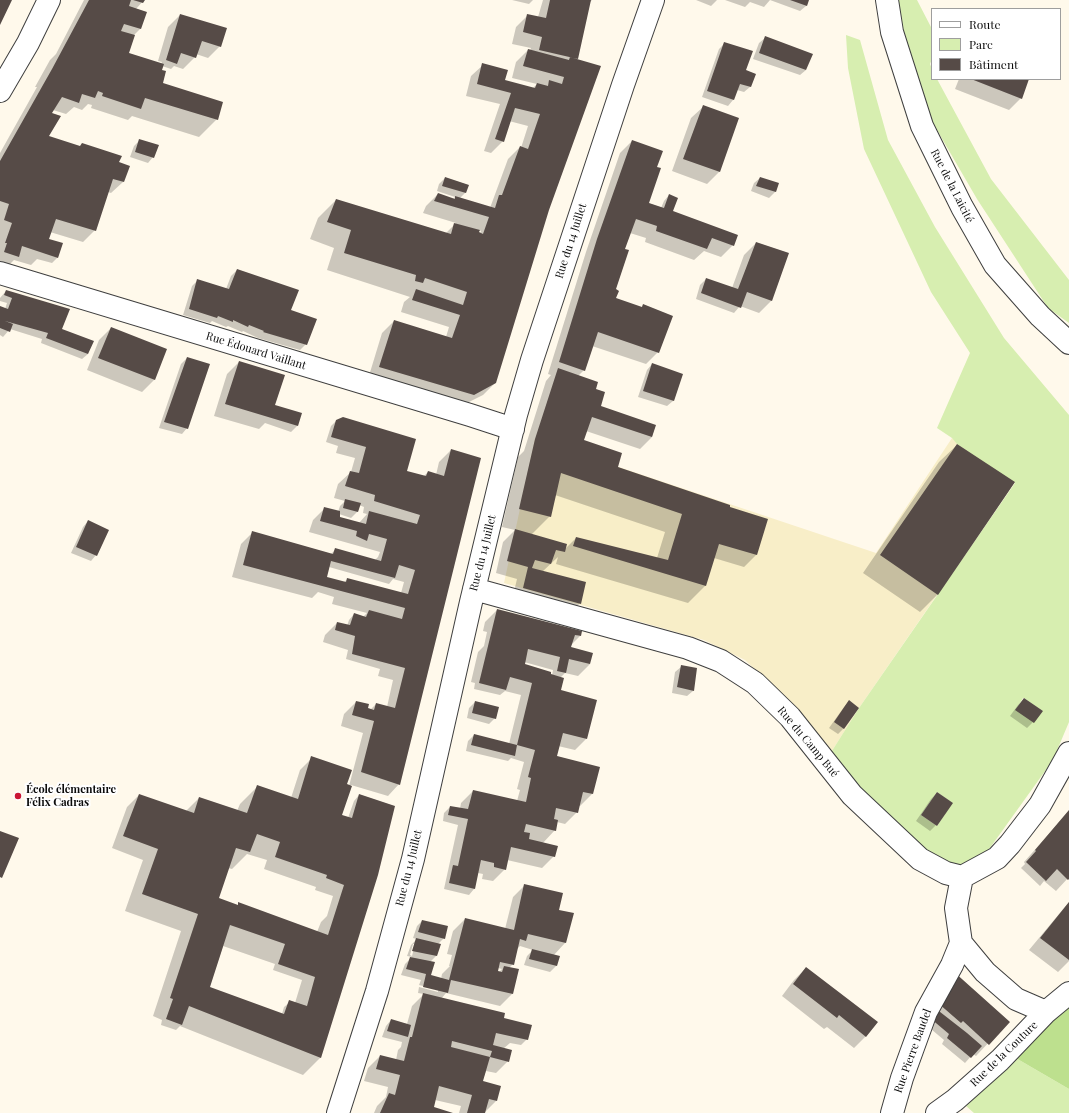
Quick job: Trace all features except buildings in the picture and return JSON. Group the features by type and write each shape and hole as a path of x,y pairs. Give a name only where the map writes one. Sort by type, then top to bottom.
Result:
{"street":[{"path":"0,92 28,43 49,0"},
{"name":"Rue du 14 Juillet","path":"338,1113 377,991 413,859 474,589 513,429 532,360 623,85 653,0"},
{"name":"Rue de la Laicité","path":"887,0 892,32 922,126 962,207 995,265 1040,316 1069,343"},
{"name":"Rue Édouard Vaillant","path":"0,273 513,429"},
{"name":"Rue du Camp Bué","path":"474,589 688,648 721,662 755,683 790,717 852,795 920,859 946,873 962,877"},
{"path":"1046,1012 1016,999 984,972 961,943 956,908 962,877 997,858 1010,844 1040,805 1069,753"},
{"name":"Rue Pierre Baudel","path":"892,1113 902,1078 926,1012 952,965 961,943"},
{"name":"Rue de la Couture","path":"937,1113 955,1100 1000,1060 1046,1012 1069,993"}],"shaded area":[{"path":"952,438 1015,482 859,708 830,754 781,694 745,660 704,640 504,583 535,439 876,553"}],"green space":[{"path":"898,0 917,0 931,27 931,80 938,80 991,179 1069,280 1069,323 1048,308 977,199 930,118 902,29"},
{"path":"846,35 860,40 888,140 935,227 1004,338 1069,415 1069,722 1053,760 987,852 965,866 943,864 920,848 851,779 830,754 859,708 1015,483 957,444 952,438 937,428 970,353 931,292 864,149 848,68","holes":["1024,698 1042,711 1016,710","937,792 952,803 937,826 921,815"]},
{"path":"1069,1004 1069,1089 1014,1057"},
{"path":"1014,1057 1069,1089 1069,1113 974,1113 966,1106"}],"place":[{"name":"École élémentaire Félix Cadras","path":"18,796"}]}
